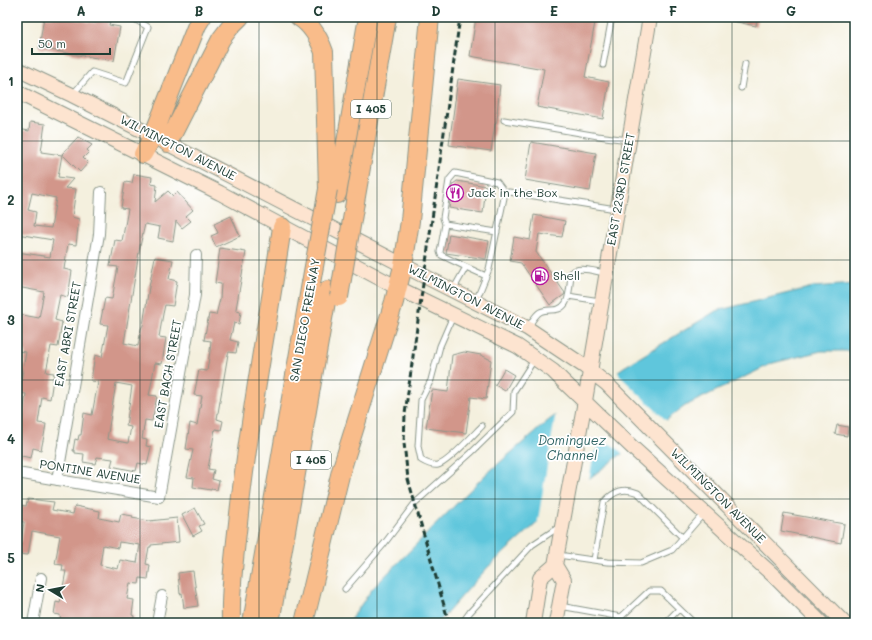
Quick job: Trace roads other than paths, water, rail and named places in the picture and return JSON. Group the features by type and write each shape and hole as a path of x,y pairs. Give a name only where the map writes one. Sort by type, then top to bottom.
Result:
{"highway":[{"path":"160,139 197,25 202,17"},
{"path":"143,154 160,139 221,39 240,17"},
{"path":"299,17 309,24 316,33 324,52 341,196"},
{"name":"SAN DIEGO FREEWAY","path":"282,623 325,289 341,196 357,17"},
{"path":"341,196 368,17"},
{"path":"341,196 376,17"},
{"name":"SAN DIEGO FREEWAY","path":"252,623 325,289 341,196 387,17"},
{"path":"304,623 341,471 398,288 403,266 410,220 430,17"},
{"path":"232,623 230,598 244,469 258,371 282,227"},
{"path":"263,623 325,289"},
{"path":"270,623 325,289"}],"main road":[{"name":"EAST 223RD STREET","path":"562,525 585,401 588,365 602,301 650,17"},
{"name":"WILMINGTON AVENUE","path":"17,70 72,95 160,139 403,266 527,328 588,365 844,623"},
{"name":"WILMINGTON AVENUE","path":"17,92 220,193 398,288 517,346 562,380 634,449 774,576 821,623"},
{"path":"458,317 476,302"},
{"path":"556,623 564,580 556,560 562,525"},
{"path":"533,623 540,578 556,560"}],"street":[{"name":"EAST ABRI STREET","path":"57,480 99,234 101,192"},
{"name":"EAST BACH STREET","path":"159,497 195,295 196,255"},
{"name":"PONTINE AVENUE","path":"17,473 159,497"},
{"path":"33,623 40,578"},
{"path":"158,623 162,596"}],"lane":[{"path":"72,95 92,72 126,83 148,27 131,17"},
{"path":"603,65 612,17"},
{"path":"741,88 745,64"},
{"path":"504,120 629,140"},
{"path":"476,302 486,276 505,193 498,182 455,173 449,180 443,218 445,224 440,252 441,255 486,276"},
{"path":"505,193 509,192 617,209"},
{"path":"445,224 497,232"},
{"path":"453,291 466,267"},
{"path":"527,328 539,313 544,310 552,311 560,309 566,303 571,273 574,270 578,269 606,273"},
{"path":"568,296 602,301"},
{"path":"458,317 440,346 431,380 421,400 418,446 421,460 429,465 439,465 452,456 482,426"},
{"path":"345,589 384,544 415,503 471,453 513,412 514,391 535,359"},
{"path":"594,560 604,502 610,494 618,491 630,490 638,493 683,538"},
{"path":"556,560 594,560 640,563 672,550 705,513"},
{"path":"462,623 470,612 532,545 562,525"},
{"path":"621,617 649,590 661,591 694,623"},
{"path":"559,605 621,617 627,623"},
{"path":"665,623 679,608"}],"water":[{"name":"Dominguez Channel","path":"855,284 855,351 821,351 773,363 685,406 574,490 488,567 438,623 348,623 373,588 483,477 549,420 624,367 716,311 813,287"}],"railway":[{"path":"449,623 408,479 404,443 405,414 460,17"}],"place":[{"name":"Jack in the Box","path":"455,193"},
{"name":"Shell","path":"540,276"}]}
